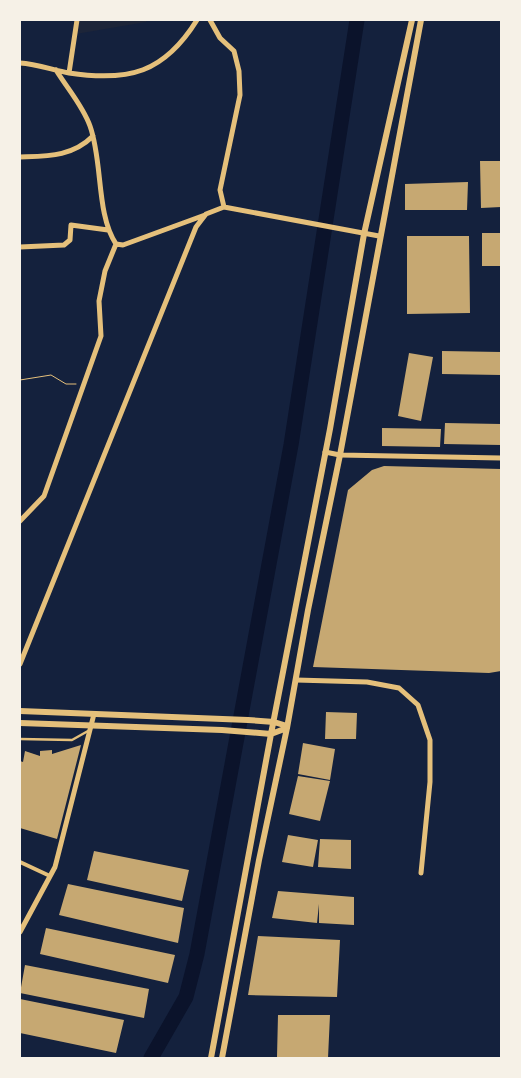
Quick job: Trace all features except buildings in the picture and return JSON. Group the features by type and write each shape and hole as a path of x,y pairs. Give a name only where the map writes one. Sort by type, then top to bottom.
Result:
{"street":[{"path":"69,73 76,20"},
{"path":"20,63 69,73 100,76 122,75 143,71 161,60 175,48 197,20"},
{"path":"210,20 220,38 234,51 239,70 240,95 220,190 224,207"},
{"path":"211,1058 364,234 412,20"},
{"path":"222,1058 259,860 340,455 420,20"},
{"path":"56,70 90,125 97,152 108,230 116,244 123,246 224,207 379,236"},
{"path":"20,157 59,155 70,152 86,143 93,136"},
{"path":"20,664 196,227 206,214"},
{"path":"20,248 64,246 70,240 71,225 108,230"},
{"path":"20,521 44,496 102,336 99,301 105,271 116,244"},
{"path":"325,452 340,455 501,458"},
{"path":"296,680 367,682 399,688 418,705 430,740 430,790 421,872"},
{"path":"20,711 248,720 274,722 287,727"},
{"path":"20,932 55,867 94,714"},
{"path":"20,723 90,727 222,730 271,734 287,727"},
{"path":"20,862 50,876"}],"lane":[{"path":"20,739 72,740 90,727"}],"path":[{"path":"20,380 51,375 66,384 84,383"}],"shaded area":[{"path":"77,20 147,20 146,22 76,34"}],"waterway":[{"path":"151,1058 186,997 197,954 291,445 357,20"}]}
